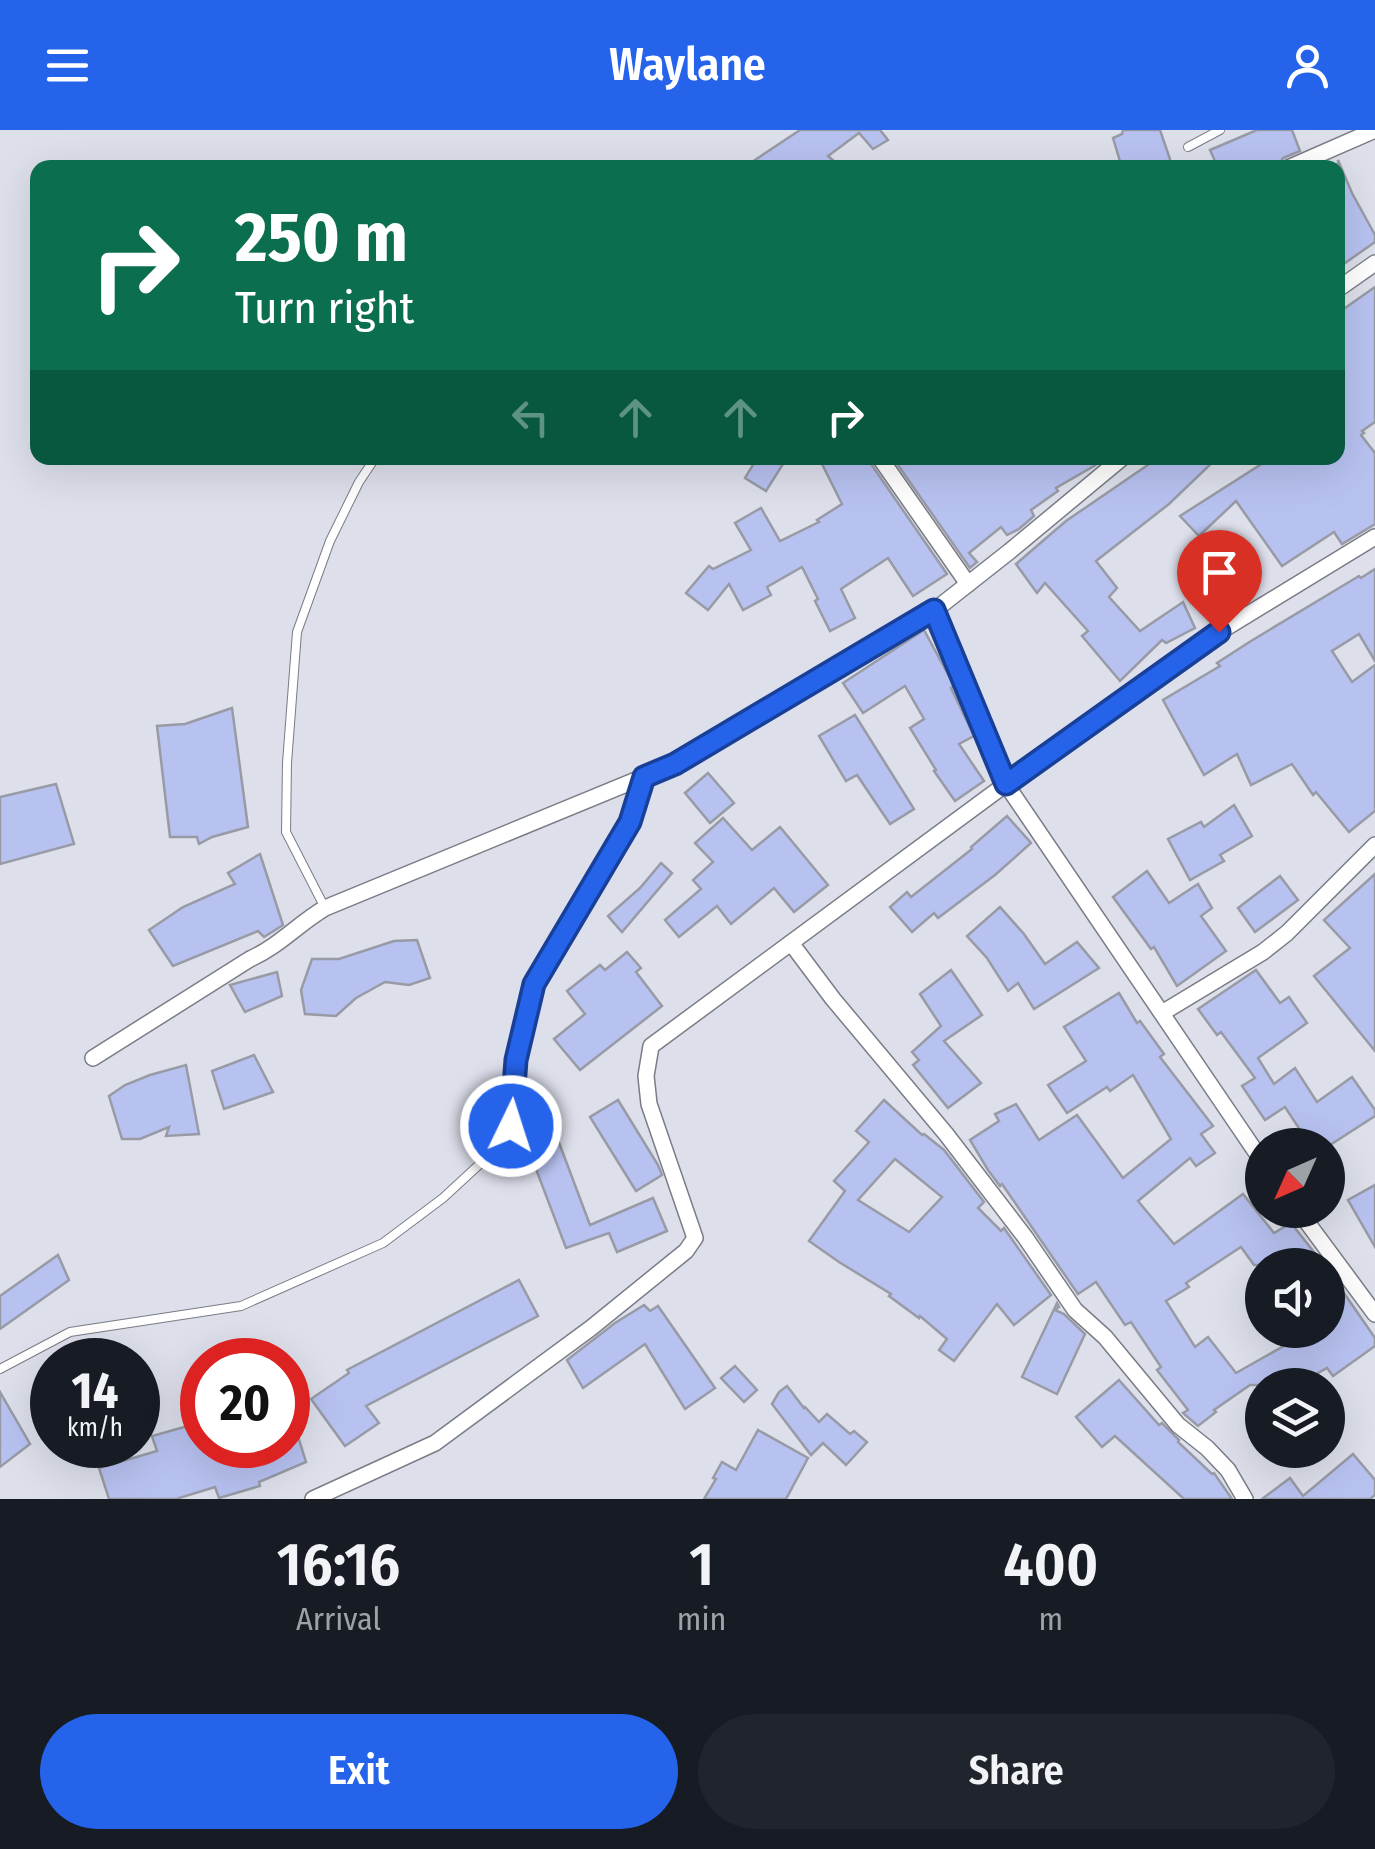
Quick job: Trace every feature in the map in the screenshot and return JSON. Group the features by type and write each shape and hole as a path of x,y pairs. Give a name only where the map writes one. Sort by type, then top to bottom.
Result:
{"street":[{"path":"1306,160 1375,130"},
{"path":"1345,283 1375,263"},
{"path":"885,465 968,584"},
{"path":"93,1058 250,959 269,951 304,920 325,908 675,764 934,610 1113,465"},
{"path":"312,1499 435,1443 591,1328 686,1251 695,1238 649,1104 646,1076 651,1046 1219,632 1375,537"},
{"path":"934,610 1006,784 1245,1136"},
{"path":"1162,1013 1287,933 1375,846"},
{"path":"791,943 946,1134 1075,1310 1105,1338 1178,1425 1228,1470 1245,1499"},
{"path":"1311,1228 1375,1314"}],"lane":[{"path":"1188,147 1220,130"},
{"path":"325,908 286,832 286,763 297,632 330,541 370,465"},
{"path":"0,1370 70,1332 241,1306 384,1243 443,1198 495,1150 511,1126 516,1060 534,984 630,822 644,777"}],"building":[{"path":"800,130 880,130 888,140 873,149 859,133 828,156 833,160 755,160"},
{"path":"1123,130 1160,130 1170,160 1120,160 1113,138"},
{"path":"1257,130 1292,130 1300,151 1282,160 1214,160 1210,150"},
{"path":"1345,176 1375,235 1375,242 1345,263"},
{"path":"1375,287 1375,422 1361,435 1375,453 1375,524 1342,544 1334,532 1282,566 1236,501 1199,536 1180,516 1260,465 1345,465 1345,308"},
{"path":"753,465 782,465 766,491 745,478"},
{"path":"822,465 872,465 947,574 913,596 888,558 841,589 855,618 830,631 802,567 767,587 771,595 743,610 729,584 708,610 686,593 709,566 713,569 751,550 735,523 761,508 780,541 819,522 842,504"},
{"path":"898,465 1095,465 1056,488 1058,491 1031,510 1034,516 1019,529 1007,535 1001,527 969,553 977,562 970,568"},
{"path":"1148,465 1210,465 1169,504 1096,561 1117,588 1109,597 1140,631 1183,602 1195,628 1166,643 1162,640 1120,681 1082,636 1088,631 1045,583 1037,593 1016,564 1066,521"},
{"path":"1375,569 1375,661 1359,634 1332,651 1352,682 1375,665 1375,811 1349,832 1316,792 1313,795 1292,764 1251,785 1237,754 1204,775 1163,700 1220,666 1217,663 1251,641"},
{"path":"924,630 951,680 951,688 974,736 959,744 984,781 955,801 910,728 924,719 905,686 863,713 843,683"},
{"path":"232,708 248,827 199,844 197,837 170,837 157,726 185,724"},
{"path":"855,715 914,809 890,824 857,775 846,781 819,736"},
{"path":"708,773 734,803 710,823 685,793"},
{"path":"56,784 74,844 0,864 0,797"},
{"path":"1234,805 1252,836 1220,855 1224,861 1190,880 1168,839 1201,822 1204,827"},
{"path":"1007,816 1031,843 938,918 934,913 912,932 890,907 907,892 911,897"},
{"path":"723,818 752,850 780,827 828,885 794,912 774,888 731,924 717,906 679,937 665,920 701,889 693,880 713,862 695,843"},
{"path":"260,854 283,925 264,937 258,931 173,966 149,930 183,907 235,884 228,873"},
{"path":"661,863 672,873 622,932 608,916"},
{"path":"1147,871 1169,903 1198,884 1212,908 1201,916 1226,951 1177,986 1154,947 1151,949 1113,897"},
{"path":"1375,874 1375,1051 1314,976 1350,948 1324,920"},
{"path":"1280,876 1298,900 1255,932 1238,908"},
{"path":"1000,907 1045,964 1077,942 1099,968 1034,1009 1018,983 1008,991 967,936"},
{"path":"417,940 430,978 409,985 385,982 356,998 336,1016 305,1014 301,990 312,959 339,959 394,941"},
{"path":"627,952 641,968 636,972 662,1006 580,1070 554,1039 585,1014 567,991 600,965 605,970"},
{"path":"951,970 982,1015 944,1041 981,1083 948,1108 913,1065 919,1060 912,1052 941,1026 920,994"},
{"path":"1256,970 1280,1003 1289,997 1307,1023 1258,1058 1274,1084 1295,1068 1317,1102 1352,1077 1375,1110 1375,1116 1345,1135 1345,1128 1299,1128 1285,1107 1265,1120 1242,1086 1255,1078 1221,1032 1217,1035 1198,1009"},
{"path":"277,972 282,996 245,1012 230,985"},
{"path":"1119,993 1137,1023 1140,1021 1164,1054 1160,1057 1213,1126 1201,1134 1215,1153 1196,1166 1190,1158 1138,1201 1174,1244 1243,1194 1245,1228 1270,1228 1274,1233 1295,1228 1311,1248 1245,1248 1245,1253 1241,1247 1186,1283 1189,1287 1166,1301 1195,1347 1208,1337 1236,1373 1280,1348 1345,1348 1345,1295 1375,1338 1375,1346 1344,1368 1245,1368 1245,1388 1198,1426 1183,1413 1188,1410 1157,1370 1161,1367 1131,1322 1125,1325 1096,1282 1078,1294 970,1140 999,1121 995,1114 1016,1104 1039,1140 1077,1115 1123,1178 1171,1139 1133,1075 1067,1113 1048,1085 1086,1061 1064,1027"},
{"path":"254,1055 273,1092 224,1109 212,1071"},
{"path":"186,1065 199,1134 166,1136 169,1127 140,1139 122,1139 109,1096 125,1085"},
{"path":"618,1100 662,1175 636,1191 590,1117"},
{"path":"884,1100 944,1150 984,1202 978,1208 1001,1231 1004,1228 1051,1295 1014,1325 997,1304 954,1361 939,1350 947,1339 920,1316 809,1241 845,1191 834,1181 869,1142 856,1131","holes":["895,1159 942,1197 909,1232 858,1200"]},
{"path":"549,1116 590,1225 653,1198 667,1231 617,1252 609,1233 566,1248 520,1127"},
{"path":"1375,1185 1375,1247 1348,1200"},
{"path":"58,1255 69,1280 0,1329 0,1296"},
{"path":"519,1280 538,1316 366,1406 379,1423 345,1446 311,1399 349,1373 347,1370"},
{"path":"1057,1303 1059,1307 1055,1310 1085,1334 1057,1394 1022,1377"},
{"path":"644,1305 650,1311 658,1306 715,1388 685,1409 645,1344 583,1388 567,1360"},
{"path":"735,1366 757,1390 744,1402 721,1378"},
{"path":"1119,1380 1159,1425 1162,1423 1214,1473 1232,1499 1184,1499 1115,1436 1102,1447 1076,1417"},
{"path":"787,1386 819,1422 827,1414 850,1434 854,1431 867,1442 846,1465 823,1443 811,1455 772,1404"},
{"path":"0,1392 30,1444 0,1467"},
{"path":"180,1428 180,1468 292,1468 259,1482 260,1486 219,1498 215,1487 176,1499 109,1499 99,1468 160,1468 160,1434"},
{"path":"758,1430 808,1458 786,1499 704,1499 722,1462 736,1470"},
{"path":"1353,1454 1375,1480 1375,1495 1370,1499 1262,1499 1290,1478 1303,1496 1336,1468 1345,1468 1345,1461"}],"route":[{"path":"511,1126 516,1060 534,984 630,822 644,777 675,764 934,610 1006,784 1219,632"}]}
